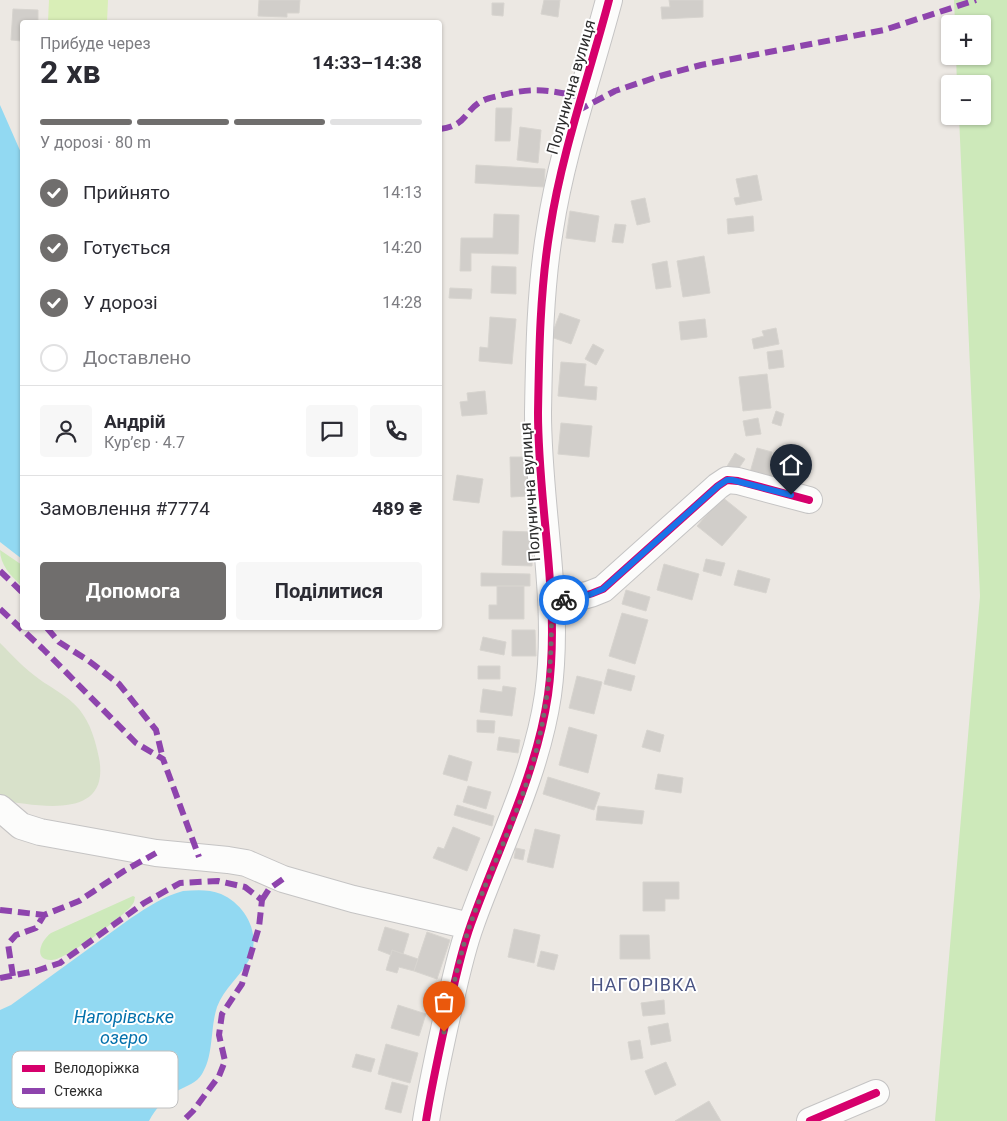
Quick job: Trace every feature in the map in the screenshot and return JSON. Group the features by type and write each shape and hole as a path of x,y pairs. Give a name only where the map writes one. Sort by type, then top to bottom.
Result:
{"street":[{"name":"Полунична вулиця","path":"426,1121 452,995 470,926 532,767 541,729 551,670 551,600 538,418 545,265 558,187 609,0"},
{"path":"551,600 575,599 603,589 727,480 738,481 809,500"},
{"path":"0,808 20,826 40,832 156,853 246,863 283,880 353,899 470,926"},
{"path":"810,1121 876,1093"}],"green space":[{"path":"49,0 108,0 107,20 48,20"},
{"path":"954,0 1007,0 1007,1121 935,1121 980,596 959,125 991,125 991,75 957,75 956,65 991,65 991,15 955,15"},
{"path":"0,550 20,564 20,584 10,574 0,555"},
{"path":"0,643 34,675 70,700 87,720 99,758 100,778 94,792 83,801 68,805 51,806 0,800"},
{"path":"133,896 135,897 134,902 127,911 69,953 52,960 42,957 40,954 41,945 51,933"}],"water":[{"path":"0,105 20,150 20,557 0,542"},
{"name":"Нагорівське озеро","path":"198,890 212,891 230,899 244,913 249,922 254,941 249,960 224,994 217,1007 206,1067 200,1077 178,1090 178,1051 12,1051 12,1108 158,1108 149,1121 0,1121 0,1010 11,1005 131,918 176,893"}],"building":[{"path":"259,0 300,0 299,13 287,13 287,17 258,16"},
{"path":"544,0 560,0 558,17 541,14"},
{"path":"669,0 703,0 703,17 662,19 661,7 670,7"},
{"path":"492,3 504,3 503,16 492,15"},
{"path":"13,9 38,10 38,20 20,20 20,41 11,40"},
{"path":"496,108 512,108 510,141 495,141"},
{"path":"520,127 541,130 538,163 517,160"},
{"path":"476,165 545,169 544,187 475,183"},
{"path":"757,175 762,200 736,205 734,198 740,197 736,179"},
{"path":"645,198 650,222 637,225 631,201"},
{"path":"570,211 599,216 595,242 566,238"},
{"path":"494,214 519,215 518,254 471,253 471,271 460,271 461,238 493,238"},
{"path":"753,216 754,231 728,234 727,219"},
{"path":"615,224 626,225 623,243 612,242"},
{"path":"704,256 710,293 683,297 677,261"},
{"path":"667,261 671,287 656,289 652,264"},
{"path":"492,266 516,267 516,294 491,293"},
{"path":"450,288 472,289 471,299 449,298"},
{"path":"560,313 580,320 571,344 551,337"},
{"path":"490,317 516,319 512,364 479,361 480,347 488,348"},
{"path":"705,319 707,337 681,340 679,322"},
{"path":"776,328 779,344 754,349 752,339 764,336 762,331"},
{"path":"593,344 604,350 596,365 585,359"},
{"path":"782,350 784,367 769,369 767,352"},
{"path":"561,362 586,364 584,386 597,387 596,400 558,396"},
{"path":"767,374 771,408 743,411 739,377"},
{"path":"485,391 487,414 462,416 460,402 468,401 467,393"},
{"path":"776,411 784,414 781,426 772,423"},
{"path":"758,418 761,434 746,436 743,421"},
{"path":"561,423 592,426 589,457 558,454"},
{"path":"757,448 772,452 771,457 778,459 772,482 749,476"},
{"path":"735,453 745,459 735,474 726,468"},
{"path":"510,457 527,457 528,496 511,497"},
{"path":"457,475 483,479 479,503 453,500"},
{"path":"722,497 747,517 722,546 697,526"},
{"path":"503,531 533,532 532,566 502,565"},
{"path":"706,559 725,563 721,576 703,571"},
{"path":"664,564 699,574 692,600 657,590"},
{"path":"738,570 770,579 766,593 734,585"},
{"path":"481,573 530,574 530,586 481,586"},
{"path":"497,586 524,586 524,619 489,619 489,605 497,605"},
{"path":"626,590 650,597 646,611 622,604"},
{"path":"622,613 648,620 635,664 609,656"},
{"path":"512,630 535,630 536,656 512,656"},
{"path":"483,637 506,642 504,655 480,650"},
{"path":"478,666 500,666 500,679 478,679"},
{"path":"608,669 635,676 631,691 604,684"},
{"path":"577,676 602,682 594,714 569,708"},
{"path":"503,686 516,688 512,716 480,712 483,689 502,692"},
{"path":"477,720 495,721 494,733 477,732"},
{"path":"569,727 597,735 588,773 559,765"},
{"path":"647,730 664,735 660,752 642,747"},
{"path":"499,737 520,740 518,753 497,750"},
{"path":"449,755 472,762 467,781 443,774"},
{"path":"658,774 683,778 681,793 655,789"},
{"path":"548,777 600,793 594,810 543,794"},
{"path":"468,786 491,792 486,809 463,802"},
{"path":"457,805 494,816 492,826 454,815"},
{"path":"598,806 644,811 642,824 596,820"},
{"path":"453,827 480,838 467,871 433,858 438,847 444,849"},
{"path":"535,829 560,835 553,868 527,862"},
{"path":"516,848 525,850 523,860 514,858"},
{"path":"643,882 679,882 679,899 665,899 665,911 643,911"},
{"path":"385,927 409,934 403,954 392,950 391,955 378,950"},
{"path":"514,929 540,935 534,963 508,957"},
{"path":"427,932 450,940 437,979 414,971"},
{"path":"620,935 649,935 650,959 620,959"},
{"path":"392,950 418,959 414,971 399,967 397,973 386,970"},
{"path":"541,951 558,955 554,970 537,966"},
{"path":"664,1000 665,1014 643,1016 641,1003"},
{"path":"398,1005 426,1014 419,1036 391,1028"},
{"path":"668,1023 671,1041 651,1045 648,1027"},
{"path":"640,1040 643,1058 631,1060 628,1042"},
{"path":"386,1044 418,1053 410,1083 378,1074"},
{"path":"356,1054 375,1059 371,1072 352,1067"},
{"path":"666,1062 676,1085 655,1095 645,1071"},
{"path":"392,1082 408,1086 401,1113 385,1109"},
{"path":"709,1101 721,1121 675,1121"}],"marked path":[{"path":"577,111 615,91 660,76 701,65 884,30 976,0"},
{"path":"442,129 460,122 480,102 502,95 542,90 582,97"},
{"path":"0,571 20,590"},
{"path":"0,609 20,628"},
{"path":"23,630 136,743 163,759 199,857"},
{"path":"49,630 59,642 89,661 119,684 156,730 163,759"},
{"path":"0,910 44,915 79,901 124,871 156,853"},
{"path":"262,900 269,889 283,879"},
{"path":"0,978 36,971 60,963 144,903 180,883 218,881 245,887 262,900 259,927 242,984 222,1014 219,1035 225,1061 219,1076 193,1111 183,1121"},
{"path":"13,976 8,944 16,935 36,928 44,915"}],"cycle path":[{"path":"426,1121 432,1085 463,949 535,754 548,695 551,660 551,589 541,484 538,413 544,274 561,171 609,0"},
{"path":"551,600 578,598 603,589 727,480 738,481 809,500"},
{"path":"810,1121 876,1093"}],"way so far":[{"path":"444,1032 455,980 470,926 532,767 544,714 551,670 551,600 564,600"}],"district":[{"name":"НАГОРІВКА","path":"644,984"}],"route":[{"path":"564,600 584,597 603,589 722,482 727,480 738,481 791,495"}]}
